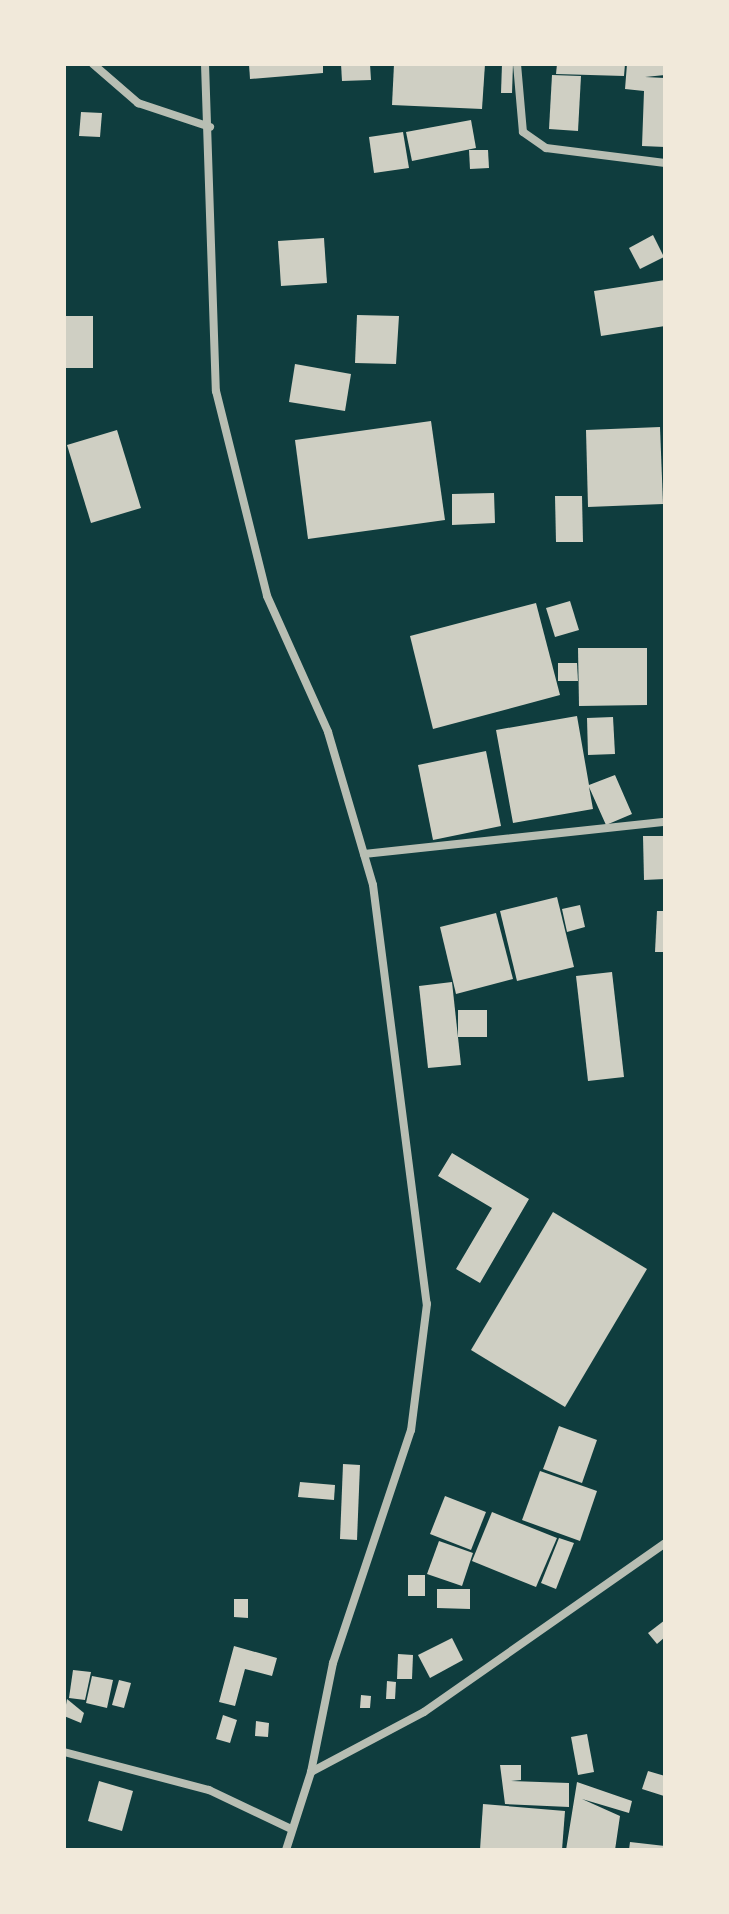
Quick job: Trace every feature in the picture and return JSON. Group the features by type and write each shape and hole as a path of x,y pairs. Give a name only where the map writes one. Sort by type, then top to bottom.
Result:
{"street":[{"path":"93,64 138,103 210,127"},
{"path":"205,64 210,127 216,391 267,596 328,732 364,854 427,1304 411,1430 337,1649 311,1772 289,1828 286,1850"},
{"path":"517,64 523,132 546,148 665,163"},
{"path":"364,854 665,822"},
{"path":"311,1772 424,1712 665,1543"},
{"path":"64,1752 209,1790 289,1828"}],"building":[{"path":"249,64 323,64 323,73 250,79"},
{"path":"341,64 370,64 371,80 342,81"},
{"path":"394,64 485,64 482,109 392,105"},
{"path":"502,64 513,64 512,93 501,93"},
{"path":"557,64 625,64 624,76 556,74"},
{"path":"627,64 665,64 665,75 645,77 665,78 665,147 642,146 644,91 625,89"},
{"path":"552,75 581,76 578,131 549,129"},
{"path":"81,112 102,113 100,137 79,136"},
{"path":"471,120 476,148 412,161 406,132"},
{"path":"403,132 409,168 374,173 369,137"},
{"path":"469,150 488,150 489,168 470,169"},
{"path":"653,235 664,257 640,269 629,248"},
{"path":"324,238 327,283 281,286 278,241"},
{"path":"665,280 665,326 601,336 594,291"},
{"path":"357,315 399,316 396,364 355,363"},
{"path":"64,316 93,316 93,368 64,368"},
{"path":"295,364 351,374 345,411 289,402"},
{"path":"431,421 445,520 308,539 295,440"},
{"path":"660,427 663,504 588,507 586,430"},
{"path":"117,430 141,508 91,523 67,445"},
{"path":"494,493 495,523 452,525 452,494"},
{"path":"555,496 582,496 583,542 556,542"},
{"path":"570,601 579,630 555,637 546,608"},
{"path":"536,603 560,695 433,729 410,636"},
{"path":"578,648 647,648 647,705 579,706"},
{"path":"558,663 577,663 578,681 558,681"},
{"path":"577,716 589,785 615,775 632,814 606,825 589,787 593,809 513,823 496,730"},
{"path":"613,717 615,754 588,755 587,718"},
{"path":"486,751 501,826 433,840 418,765"},
{"path":"643,836 665,836 665,879 644,880"},
{"path":"557,897 574,967 517,981 500,911"},
{"path":"580,905 585,927 567,932 562,909"},
{"path":"657,911 665,911 665,952 655,952"},
{"path":"496,913 513,979 456,994 440,927"},
{"path":"612,972 624,1077 588,1081 576,976"},
{"path":"452,982 461,1065 428,1068 419,986"},
{"path":"458,1010 487,1010 487,1037 458,1037"},
{"path":"452,1153 529,1199 480,1283 456,1269 492,1208 438,1176"},
{"path":"553,1212 647,1269 565,1407 471,1350"},
{"path":"559,1426 597,1440 582,1483 543,1469"},
{"path":"343,1464 360,1465 357,1540 340,1539"},
{"path":"540,1471 597,1491 580,1541 522,1520"},
{"path":"300,1482 335,1485 334,1500 298,1497"},
{"path":"445,1496 486,1512 471,1550 430,1534"},
{"path":"492,1512 557,1538 536,1587 472,1561"},
{"path":"559,1538 574,1543 556,1589 541,1583"},
{"path":"439,1541 473,1553 462,1586 427,1574"},
{"path":"408,1575 425,1575 425,1596 408,1596"},
{"path":"437,1589 470,1589 470,1609 437,1608"},
{"path":"234,1599 248,1599 248,1618 234,1617"},
{"path":"665,1620 665,1637 657,1644 648,1633"},
{"path":"452,1638 463,1660 430,1678 418,1655"},
{"path":"234,1646 277,1658 272,1676 245,1669 235,1706 219,1702"},
{"path":"398,1654 413,1655 412,1679 397,1679"},
{"path":"73,1670 91,1672 85,1700 69,1698"},
{"path":"92,1676 113,1680 107,1708 86,1703"},
{"path":"119,1680 131,1683 124,1708 112,1705"},
{"path":"387,1681 396,1682 395,1699 386,1699"},
{"path":"361,1695 371,1696 370,1708 360,1708"},
{"path":"67,1699 84,1713 81,1723 64,1716"},
{"path":"223,1715 237,1720 230,1743 216,1739"},
{"path":"256,1721 269,1723 268,1737 255,1736"},
{"path":"587,1734 594,1772 578,1775 571,1737"},
{"path":"500,1765 521,1765 521,1780 511,1781 569,1783 569,1807 505,1804"},
{"path":"648,1771 665,1776 665,1812 664,1796 642,1789"},
{"path":"99,1781 133,1791 122,1831 88,1821"},
{"path":"577,1782 632,1801 629,1813 582,1799 620,1816 615,1850 566,1850"},
{"path":"483,1804 565,1811 562,1850 480,1850"},
{"path":"630,1842 665,1846 665,1850 629,1850"}]}
